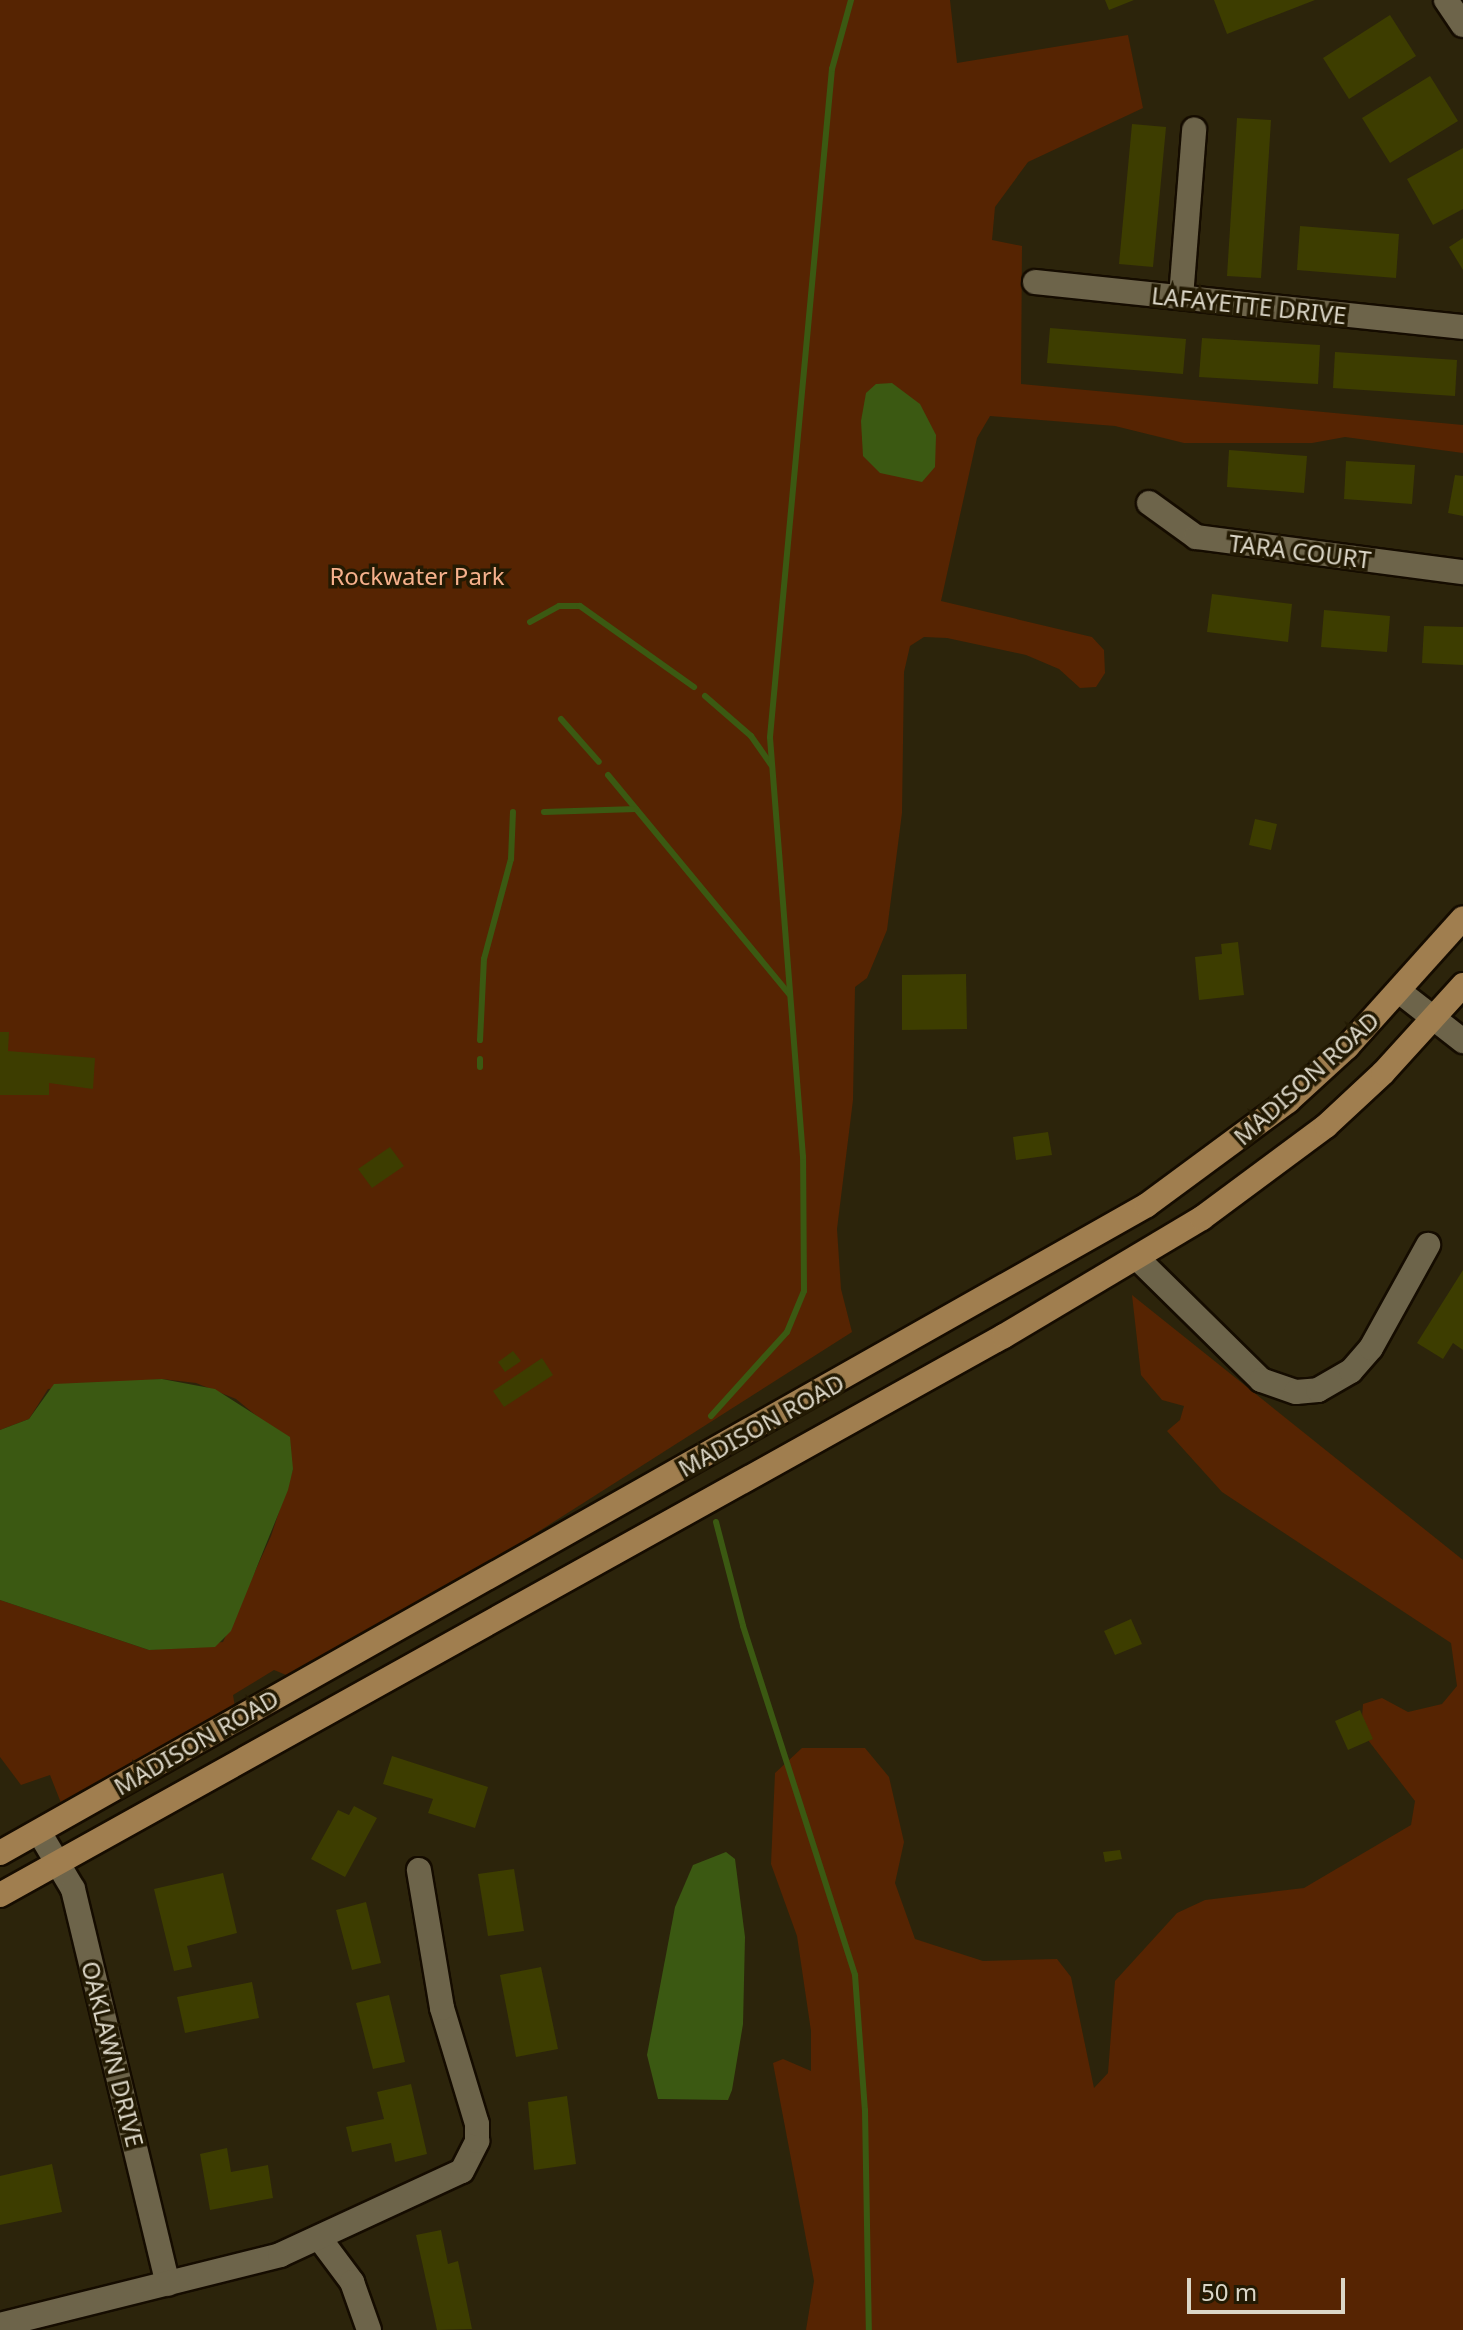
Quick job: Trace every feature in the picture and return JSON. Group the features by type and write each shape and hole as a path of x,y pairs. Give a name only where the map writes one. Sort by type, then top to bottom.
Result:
{"main road":[{"name":"MADISON ROAD","path":"0,1853 1136,1212 1288,1101 1400,992 1463,918"},
{"name":"MADISON ROAD","path":"0,1895 1137,1258 1253,1183 1326,1126 1434,1019 1463,985"}],"street":[{"path":"1446,0 1463,25"},
{"path":"1181,297 1194,130"},
{"name":"LAFAYETTE DRIVE","path":"1035,282 1463,327"},
{"name":"TARA COURT","path":"1149,503 1196,537 1463,572"},
{"path":"1400,992 1463,1041"},
{"path":"1137,1258 1261,1380 1296,1392 1318,1390 1351,1371 1379,1335 1428,1245"},
{"name":"OAKLAWN DRIVE","path":"39,1832 73,1889 168,2284"},
{"path":"0,2325 168,2284 320,2239 452,2179 472,2157 477,2141 475,2114 442,2008 419,1870"},
{"path":"320,2239 352,2282 369,2330"}],"green space":[{"name":"Rockwater Park","path":"0,0 950,0 957,63 1128,35 1143,108 1028,162 995,207 992,240 1022,246 1021,384 1463,425 1463,453 1345,437 1312,443 1184,443 1115,426 990,416 977,438 941,601 1092,637 1104,650 1105,673 1096,687 1080,688 1059,669 1026,655 947,638 924,637 910,646 904,672 902,813 887,930 867,978 855,987 853,1100 837,1229 841,1289 852,1332 467,1577 291,1677 274,1670 233,1695 235,1707 61,1803 50,1775 21,1785 0,1757 0,1600 149,1650 223,1642 271,1536 293,1469 259,1418 236,1399 196,1383 162,1379 48,1389 29,1419 0,1430"},
{"path":"1132,1295 1463,1560 1463,2330 806,2330 814,2281 773,2063 783,2059 811,2071 811,2031 797,1936 771,1864 775,1773 802,1748 865,1748 889,1777 904,1842 895,1883 915,1939 983,1961 1057,1959 1071,1977 1094,2088 1108,2073 1115,1981 1177,1913 1205,1900 1304,1888 1411,1825 1415,1801 1361,1731 1363,1704 1382,1698 1408,1712 1442,1704 1457,1686 1451,1643 1222,1492 1167,1431 1180,1420 1184,1406 1162,1400 1141,1375"}],"shaded area":[{"path":"892,383 920,404 936,435 935,467 922,482 880,473 863,456 861,421 866,393 876,384"},
{"path":"162,1379 215,1389 290,1437 293,1469 288,1490 231,1631 215,1647 149,1650 0,1600 0,1430 29,1419 54,1384"},
{"path":"726,1852 735,1859 745,1937 743,2024 732,2090 728,2100 658,2099 647,2055 675,1907 693,1865"}],"building":[{"path":"1105,0 1134,0 1109,10"},
{"path":"1214,0 1315,0 1227,34"},
{"path":"1390,15 1416,56 1349,99 1323,58"},
{"path":"1430,76 1458,121 1390,163 1362,118"},
{"path":"1237,118 1271,120 1261,278 1227,276"},
{"path":"1132,124 1166,127 1153,267 1119,264"},
{"path":"1463,148 1463,209 1433,225 1407,179"},
{"path":"1300,226 1399,234 1396,278 1297,270"},
{"path":"1463,238 1463,270 1449,247"},
{"path":"1050,328 1186,339 1183,374 1047,363"},
{"path":"1202,338 1320,345 1318,384 1199,377"},
{"path":"1335,352 1457,360 1455,396 1333,388"},
{"path":"1229,450 1307,456 1304,493 1227,487"},
{"path":"1346,461 1415,465 1412,504 1344,499"},
{"path":"1455,475 1463,476 1463,516 1448,513"},
{"path":"1212,594 1292,604 1288,642 1207,632"},
{"path":"1324,610 1390,616 1387,652 1321,647"},
{"path":"1424,626 1463,627 1463,665 1422,663"},
{"path":"1255,819 1277,824 1271,850 1249,845"},
{"path":"1238,942 1244,995 1199,1000 1195,957 1222,954 1221,944"},
{"path":"966,974 967,1029 902,1030 902,975"},
{"path":"0,1032 9,1032 8,1051 95,1058 93,1089 49,1083 49,1095 0,1095"},
{"path":"1048,1132 1052,1155 1016,1160 1013,1137"},
{"path":"390,1147 404,1166 372,1188 358,1169"},
{"path":"1463,1270 1463,1350 1453,1343 1443,1359 1417,1343"},
{"path":"513,1351 521,1361 505,1372 498,1362"},
{"path":"542,1358 553,1375 504,1407 493,1391"},
{"path":"1131,1619 1142,1644 1115,1655 1104,1631"},
{"path":"1360,1710 1373,1739 1348,1750 1335,1721"},
{"path":"392,1756 488,1787 475,1828 428,1813 433,1799 383,1784"},
{"path":"354,1806 377,1818 345,1877 311,1859 338,1810 349,1815"},
{"path":"1120,1850 1122,1859 1105,1862 1103,1852"},
{"path":"514,1869 524,1931 488,1936 478,1874"},
{"path":"223,1873 237,1933 187,1946 192,1967 174,1971 154,1889"},
{"path":"366,1902 381,1963 352,1970 336,1910"},
{"path":"541,1967 558,2049 516,2057 500,1975"},
{"path":"252,1982 259,2018 185,2033 177,1997"},
{"path":"389,1995 405,2062 373,2069 356,2003"},
{"path":"411,2084 427,2154 395,2162 391,2143 352,2152 346,2127 384,2119 377,2092"},
{"path":"567,2096 576,2164 534,2170 528,2102"},
{"path":"227,2148 231,2172 268,2165 273,2198 210,2210 200,2154"},
{"path":"52,2164 62,2212 0,2225 0,2176"},
{"path":"441,2230 448,2264 458,2261 472,2329 437,2330 416,2235"}],"waterway":[{"path":"711,1416 787,1332 804,1291 803,1157 770,737 832,69 851,0"},
{"path":"530,622 559,606 580,606 694,687"},
{"path":"705,696 751,736 771,765"},
{"path":"561,719 599,762"},
{"path":"608,775 789,994"},
{"path":"544,812 636,809"},
{"path":"480,1040 484,959 511,859 513,812"},
{"path":"480,1059 480,1067"},
{"path":"716,1522 743,1626 855,1975 865,2110 869,2330"}]}
